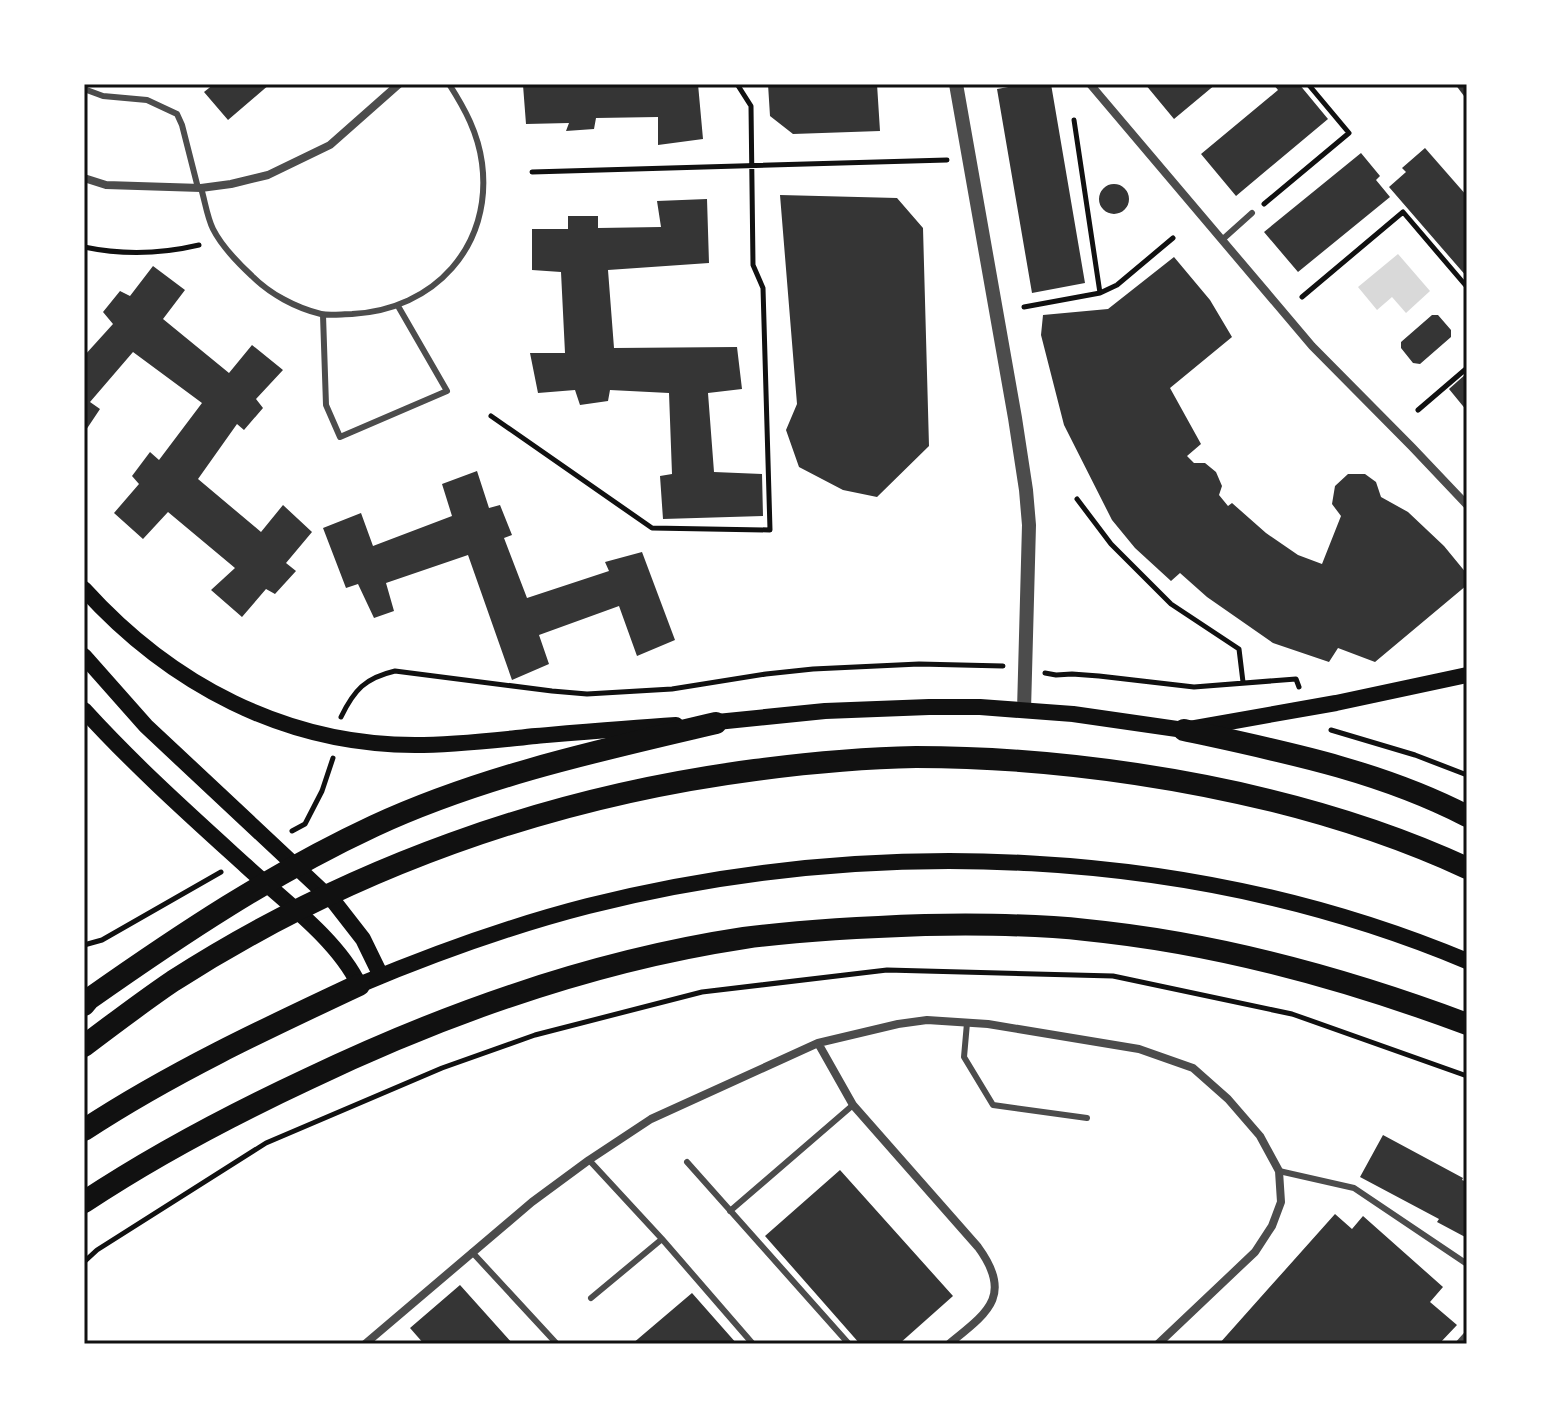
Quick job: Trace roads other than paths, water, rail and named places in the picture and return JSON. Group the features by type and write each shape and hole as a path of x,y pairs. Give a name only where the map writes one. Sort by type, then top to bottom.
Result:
{"highway":[{"path":"84,1005 138,964 231,904 376,825 514,775 716,723"},
{"path":"1184,730 1300,755 1364,774 1433,798 1467,816"},
{"path":"84,1046 174,981 223,951 330,894 397,864 452,842 567,806 683,781 780,767 899,758 972,758 1031,761 1138,774 1216,787 1315,813 1387,835 1467,868"},
{"path":"84,1202 254,1104 361,1053 427,1026 575,975 744,938 862,927 975,924 1086,930 1208,948 1315,973 1368,988 1467,1024"},
{"path":"84,1130 192,1067 359,985"}],"main road":[{"path":"84,589 143,647 193,682 220,696 309,731 337,738 399,744 452,744 880,708 1024,710 1184,730 1336,703 1467,675"},
{"path":"84,656 146,726 335,903 363,939 381,976"},
{"path":"84,710 136,764 311,925 337,951 359,985 480,939 601,903 752,875 901,862 1049,865 1174,879 1345,917 1467,961"}],"street":[{"path":"84,178 106,185 199,188 268,175 330,145 399,84"},
{"path":"956,84 1026,490 1029,525 1024,710"},
{"path":"1093,85 1312,346 1467,505"},
{"path":"365,1344 532,1202 651,1119 818,1043 927,1020 988,1024 1139,1049 1193,1068 1228,1099 1260,1136 1279,1171 1281,1202 1272,1226 1255,1252 1158,1344"},
{"path":"818,1043 853,1105 991,1264 995,1280 993,1299 982,1318 949,1344"}],"lane":[{"path":"84,89 103,96 147,100 177,114 213,230 235,261 263,287 323,315 366,313 398,306 425,293 458,263 476,228 482,199 482,164 467,112 449,84"},
{"path":"1223,239 1252,213"},
{"path":"323,315 326,405 340,437 447,391 398,306"},
{"path":"967,1023 964,1057 993,1105 1087,1118"},
{"path":"730,1211 853,1105"},
{"path":"589,1160 753,1344"},
{"path":"687,1162 849,1344"},
{"path":"1279,1171 1354,1188 1467,1264"},
{"path":"591,1298 662,1239"},
{"path":"472,1252 557,1344"},
{"path":"1458,1344 1467,1334"}]}
